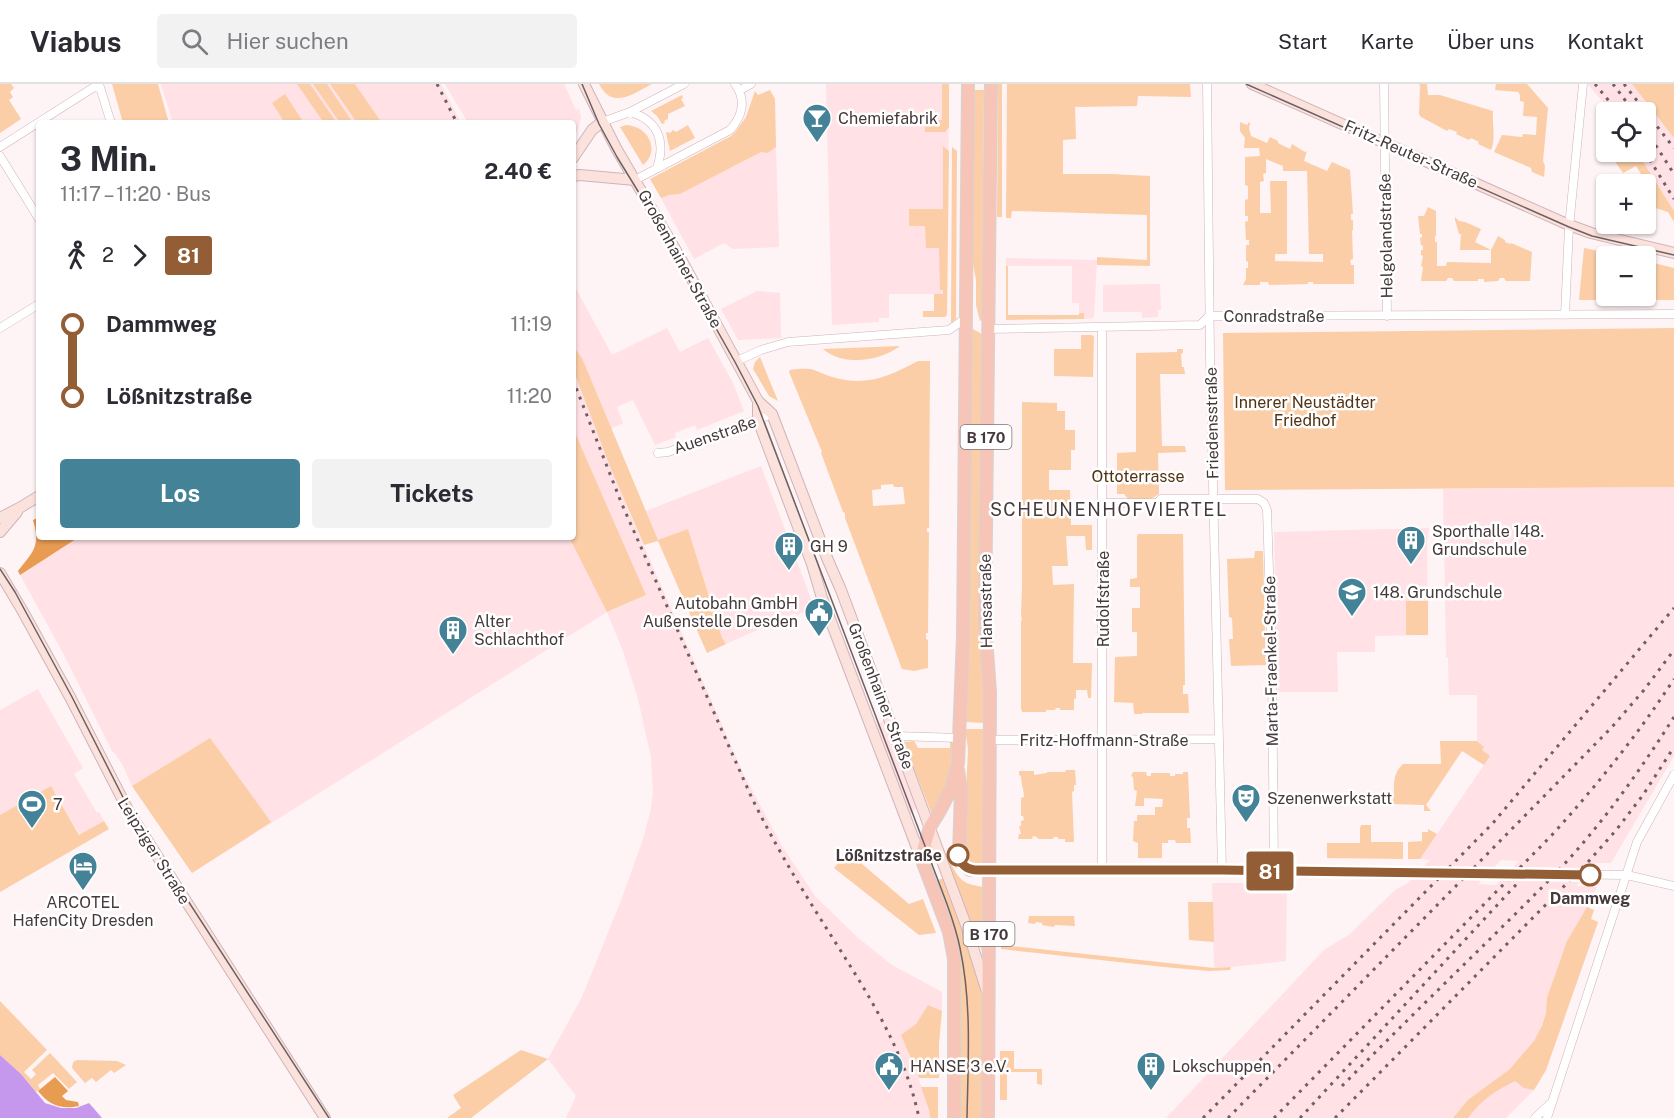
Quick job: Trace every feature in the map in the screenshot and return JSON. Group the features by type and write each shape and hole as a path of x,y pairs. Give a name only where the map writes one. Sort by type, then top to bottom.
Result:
{"main road":[{"path":"576,154 592,130 602,122 584,84"},
{"name":"Hansastraße","path":"954,1118 953,947 923,863 924,844 930,827 952,787 957,769 959,738 963,637 968,84"},
{"name":"Hansastraße","path":"988,1118 989,870 995,740 985,622 991,84"},
{"name":"Fritz-Reuter-Straße","path":"1252,84 1569,225 1591,233 1674,253"},
{"name":"Großenhainer Straße","path":"602,122 758,401 772,414 930,827 982,972 988,998"},
{"path":"576,176 635,180"},
{"path":"966,318 987,329"},
{"name":"Großenhainer Straße","path":"758,401 758,420 812,564 822,598 923,863"},
{"path":"0,518 36,498"},
{"path":"0,532 21,507"},
{"name":"Leipziger Straße","path":"1,576 64,687 129,812 326,1118"},
{"path":"957,769 962,790 958,855 960,862 970,870 989,870"}],"street":[{"path":"42,120 99,84 110,120"},
{"path":"602,122 630,112 684,84"},
{"path":"635,180 730,130 742,112 742,99 738,87 751,84"},
{"name":"Friedensstraße","path":"1207,84 1209,316 1222,870"},
{"name":"Helgolandstraße","path":"1384,84 1387,316"},
{"path":"1565,315 1569,225 1583,88 1576,84"},
{"path":"630,112 640,115 658,132 661,146 657,168"},
{"path":"0,147 36,124"},
{"path":"0,156 36,214"},
{"path":"0,328 36,306"},
{"name":"Conradstraße","path":"987,329 1200,325 1209,316 1674,314"},
{"path":"737,361 761,350 788,342 949,330 966,318"},
{"name":"Rudolfstraße","path":"1102,327 1102,870"},
{"name":"Auenstraße","path":"658,453 668,452 772,414"},
{"name":"Marta-Fraenkel-Straße","path":"1103,503 1157,503 1161,499 1214,498 1258,499 1264,503 1267,510 1272,663 1274,871"},
{"path":"896,736 959,738"},
{"name":"Fritz-Hoffmann-Straße","path":"995,740 1219,739"},
{"path":"1547,1118 1637,842 1674,775"},
{"path":"989,870 1222,870 1627,875 1674,886"},
{"path":"1534,1118 1552,1102"}],"shaded area":[{"path":"161,84 330,84 355,120 172,120"},
{"path":"355,84 441,84 459,120 380,120"},
{"path":"445,84 564,84 576,110 579,109 581,117 576,133 576,120 466,120"},
{"path":"826,84 949,84 947,294 889,294 889,318 879,318 879,322 832,325"},
{"path":"1588,84 1632,84 1646,102 1603,102"},
{"path":"1656,115 1674,138 1674,211 1656,182 1656,174 1651,174 1643,162 1656,162"},
{"path":"776,147 779,247 733,249 724,243 694,259 661,198 680,194 761,152 768,153"},
{"path":"1006,258 1097,260 1094,318 1084,319 1084,313 1079,313 1079,303 1072,303 1072,266 1006,266"},
{"path":"1160,284 1161,310 1158,310 1158,317 1142,318 1142,312 1103,312 1103,285"},
{"path":"576,289 612,355 667,328 680,352 708,338 732,381 744,411 697,430 695,425 675,433 676,437 655,445 633,400 617,407 623,423 611,429 582,358 576,350"},
{"path":"757,291 780,293 781,338 738,340 721,309"},
{"path":"576,377 629,512 743,773 782,846 815,896 857,937 892,965 942,992 942,1011 928,1005 916,1024 901,1035 917,1074 930,1118 566,1118 576,1096 548,1059 582,997 622,898 643,839 653,791 651,757 638,699 623,651 607,612 192,873 132,786 18,571 32,554 37,540 571,540 608,612 646,595 576,435"},
{"path":"761,466 813,604 809,605 810,609 797,615 795,613 726,644 722,638 688,529 658,541 646,511"},
{"path":"1674,487 1674,756 1611,863 1596,863 1576,886 1597,887 1587,907 1594,910 1591,919 1598,922 1546,1070 1534,1090 1506,1118 1166,1118 1324,950 1350,934 1395,890 1408,883 1430,860 1420,859 1490,756 1481,750 1483,746 1477,741 1477,695 1449,695 1448,658 1446,657 1443,489","holes":["1501,860 1519,861 1496,885 1478,884"]},
{"path":"36,518 36,536 35,529 33,520"},
{"name":"148. Grundschule","path":"1429,528 1427,541 1428,635 1375,636 1375,652 1337,652 1338,692 1278,692 1274,532"},
{"path":"36,540 74,540 20,575 18,571 28,559"},
{"path":"38,689 83,768 74,774 104,821 80,835 51,786 0,815 0,710"},
{"path":"885,721 917,807 910,815 876,724"},
{"path":"1212,883 1287,883 1286,961 1214,968"},
{"path":"0,1055 21,1074 45,1103 61,1108 76,1108 89,1103 102,1118 0,1118"},
{"path":"55,1077 68,1091 62,1096 66,1100 78,1102 79,1106 61,1107 47,1100 38,1091"}],"green space":[{"path":"0,84 11,84 14,88 10,92 13,97 9,100 21,119 0,133"},
{"path":"112,84 158,84 168,120 122,120"},
{"path":"297,84 310,84 335,120 322,120"},
{"path":"313,84 327,84 351,120 338,120"},
{"path":"330,84 355,84 380,120 355,120"},
{"path":"599,84 652,84 623,98 616,98 604,92"},
{"path":"942,84 949,84 949,127 945,132 925,132 925,120 942,120"},
{"path":"998,84 1002,84 1002,217 997,217"},
{"path":"1007,84 1190,84 1191,97 1138,96 1137,106 1075,107 1076,139 1063,140 1063,174 1150,176 1150,266 1097,265 1097,257 1147,260 1147,215 1012,211 1011,218 1006,218"},
{"path":"1419,84 1427,84 1428,95 1440,95 1493,111 1494,136 1491,150 1471,138 1469,140 1449,129 1447,131 1421,117 1419,114"},
{"path":"1496,84 1527,84 1548,108 1543,161 1544,177 1532,172 1531,168 1494,152 1502,135 1522,137 1523,134 1536,135 1537,117 1523,116 1524,102 1520,101 1518,92 1495,90"},
{"path":"1632,84 1674,84 1674,138 1656,115 1656,102 1646,102"},
{"path":"770,90 775,99 776,147 768,153 761,152 680,194 661,198 650,179 731,136 746,117 755,91 758,95"},
{"path":"973,90 984,90 982,320 980,321 976,305 976,280 971,254"},
{"path":"285,94 302,120 283,120 272,103"},
{"path":"682,95 681,99 685,106 668,114 668,119 662,124 651,111"},
{"path":"1240,122 1247,125 1249,122 1251,136 1267,143 1270,137 1290,149 1292,144 1307,151 1304,161 1327,171 1332,162 1350,170 1353,259 1350,260 1351,265 1354,265 1354,284 1308,282 1308,284 1269,285 1268,282 1260,282 1260,285 1243,285 1246,279 1246,268 1248,268 1246,245 1249,245 1249,240 1246,240 1245,222 1248,221 1248,216 1245,216 1245,200 1248,199 1248,186 1245,185 1245,157 1260,156 1259,148 1244,148 1245,138 1240,131","holes":["1266,159 1283,166 1283,171 1307,171 1309,254 1323,254 1323,262 1275,261 1275,254 1287,254 1287,181 1270,181 1271,213 1260,213 1260,182 1264,181"]},
{"path":"688,125 695,138 670,151 666,133 673,130 676,132"},
{"path":"634,126 646,134 649,140 651,153 643,165 620,127"},
{"path":"943,146 949,151 947,315 945,317 923,317 923,311 934,311 934,294 943,294 943,290 940,290 939,248 926,248 925,226 909,226 909,209 943,209"},
{"path":"952,147 957,151 956,319 951,323"},
{"path":"1615,162 1643,162 1651,174 1641,174 1636,166 1623,173"},
{"path":"1656,182 1674,211 1674,222 1668,212 1656,208"},
{"path":"1428,207 1436,211 1437,266 1446,266 1447,262 1491,263 1491,250 1498,236 1505,242 1532,252 1530,281 1506,281 1500,278 1498,281 1484,282 1484,279 1454,281 1448,278 1446,281 1421,281 1423,246 1421,245 1422,234 1420,234 1418,216 1424,216"},
{"path":"1455,217 1459,221 1481,229 1475,242 1491,250 1460,250 1461,234 1459,234"},
{"path":"1584,248 1596,250 1596,300 1579,300"},
{"path":"1656,264 1674,268 1674,300 1656,300"},
{"path":"1006,266 1008,266 1008,315 1079,315 1079,313 1084,313 1084,319 1006,320"},
{"path":"971,328 982,334 981,642 985,723 965,722 969,610"},
{"name":"Innerer Neustädter Friedhof","path":"1674,328 1674,487 1225,490 1223,333"},
{"path":"1081,335 1094,337 1093,377 1054,376 1054,349 1081,349"},
{"path":"900,346 882,355 862,360 841,358 823,349"},
{"name":"Ottoterrasse","path":"1177,349 1183,349 1182,367 1184,367 1185,374 1160,374 1162,446 1185,446 1186,452 1158,453 1159,494 1151,499 1128,499 1124,494 1117,494 1117,453 1136,452 1136,353 1177,352"},
{"path":"576,350 582,358 658,540 688,529 722,638 726,644 707,653 658,541 644,545 611,469 576,377"},
{"path":"760,357 778,401 769,396 753,369"},
{"path":"918,361 930,361 928,633 926,633 928,668 914,671 902,669 822,452 789,372 790,370 808,369 844,380 866,381 886,376","holes":["893,484 894,487 903,487 905,504 873,506 872,490 881,489 881,485"]},
{"path":"1022,402 1057,403 1057,411 1065,411 1065,430 1075,430 1075,450 1071,450 1071,470 1049,470 1049,490 1070,490 1071,525 1092,525 1092,550 1086,550 1085,536 1066,536 1068,566 1052,566 1053,585 1074,584 1073,663 1092,663 1091,698 1088,698 1087,690 1076,690 1074,710 1056,708 1046,710 1046,712 1022,712 1021,708"},
{"path":"576,435 646,595 607,612 571,540 576,540"},
{"path":"1138,534 1183,534 1185,685 1183,685 1183,694 1188,694 1189,713 1135,714 1133,703 1114,702 1115,657 1137,656 1137,632 1132,632 1132,608 1140,608 1140,587 1130,587 1130,579 1137,578"},
{"path":"1255,551 1263,551 1266,665 1231,666 1229,639 1233,639 1232,618 1229,617 1227,559 1254,558"},
{"path":"1406,601 1428,601 1428,635 1406,635"},
{"path":"965,729 985,729 984,858 982,864 969,864 963,855 968,749"},
{"path":"210,738 271,822 192,873 132,786"},
{"path":"914,741 918,748 950,748 950,742 953,742 948,779 937,805 931,812 904,743"},
{"path":"1440,741 1477,741 1484,747 1482,750 1490,756 1484,765 1462,751 1426,805 1431,811 1424,811 1424,805 1392,804 1396,774 1399,769 1403,764 1441,764"},
{"path":"1075,770 1076,785 1072,792 1074,842 1065,842 1065,839 1058,839 1058,837 1038,839 1033,836 1032,839 1018,839 1021,834 1019,826 1024,820 1021,816 1021,798 1024,797 1019,771 1034,771 1034,775 1065,772"},
{"path":"1133,772 1146,772 1147,776 1151,776 1151,773 1170,773 1170,776 1175,776 1175,774 1188,772 1190,818 1187,818 1187,828 1190,828 1191,843 1176,843 1175,840 1168,840 1168,843 1162,843 1162,858 1138,858 1138,843 1133,841 1134,821 1137,821 1137,815 1155,815 1155,807 1162,807 1163,799 1144,798 1144,806 1135,806 1137,791 1134,790 1131,776"},
{"path":"51,786 79,835 104,821 109,829 0,892 0,815"},
{"path":"1361,825 1371,825 1371,842 1403,842 1403,859 1327,858 1327,843 1360,843"},
{"path":"1428,829 1437,834 1420,859 1408,859 1408,842 1422,841 1422,832 1428,832"},
{"path":"848,852 909,904 923,899 936,933 919,935 834,868"},
{"path":"950,861 962,880 984,887 984,950 982,951 947,862"},
{"path":"944,878 971,949 982,992 983,1118 960,1118 960,991 935,881"},
{"path":"1188,902 1213,902 1214,942 1189,940"},
{"path":"1587,907 1594,910 1591,919 1598,922 1546,1070 1534,1090 1524,1088 1515,1081 1489,1096 1468,1118 1453,1118 1468,1100 1510,1069 1534,1041 1542,1026 1547,998 1567,941"},
{"path":"1029,916 1074,916 1075,926 1055,925 1054,927 1036,922 1035,924 1028,923"},
{"path":"1001,945 1214,968 1231,967 1230,970 1209,971 1164,967 1001,949"},
{"path":"0,1001 47,1050 24,1072 31,1079 36,1074 32,1070 50,1053 77,1082 69,1089 53,1073 38,1085 40,1089 36,1092 21,1074 0,1055"},
{"path":"928,1005 942,1011 939,1078 919,1078 901,1035 916,1024"},
{"path":"521,1050 548,1059 471,1118 447,1118 461,1108 453,1095"},
{"path":"1000,1051 1014,1051 1014,1069 1042,1069 1042,1085 1037,1084 1037,1072 1007,1072 1007,1100 1000,1100"},
{"path":"77,1060 117,1061 126,1065 114,1073 111,1070 96,1082 92,1078 85,1083 72,1068 73,1062"},
{"path":"921,1087 938,1087 938,1118 930,1118"}],"tram line":[{"path":"582,84 599,124 617,157 644,201 758,406 947,904 959,942 966,990 967,1118"},
{"path":"1246,84 1569,227 1592,236 1674,255"},
{"path":"0,569 72,697 131,813 329,1118"}],"railway":[{"path":"437,84 455,120"},
{"path":"1595,84 1610,102"},
{"path":"1613,84 1626,102"},
{"path":"1624,84 1674,148"},
{"path":"1656,146 1674,174"},
{"path":"1651,162 1674,199"},
{"path":"576,388 621,502 750,794 789,867 884,1024 905,1069 919,1118"},
{"path":"1203,1118 1493,823 1674,608"},
{"path":"1228,1118 1612,727 1674,650"},
{"path":"1274,1118 1551,836 1616,760 1674,679"},
{"path":"1342,1086 1572,856 1642,766 1674,717"},
{"path":"1335,1118 1588,862 1643,795 1674,747"},
{"path":"1300,1118 1525,875"}],"bus line":[{"name":"81","path":"958,855 960,862 970,870 1222,870 1590,875"}],"place":[{"name":"Chemiefabrik","path":"817,144"},
{"name":"Sporthalle 148. Grundschule","path":"1411,566"},
{"name":"GH 9","path":"789,572"},
{"name":"148. Grundschule","path":"1352,618"},
{"name":"Autobahn GmbH Außenstelle Dresden","path":"819,638"},
{"name":"Alter Schlachthof","path":"453,656"},
{"name":"Szenenwerkstatt","path":"1246,824"},
{"name":"7","path":"32,830"},
{"name":"Lößnitzstraße","path":"958,855"},
{"name":"Dammweg","path":"1590,875"},
{"name":"ARCOTEL HafenCity Dresden","path":"83,892"},
{"name":"HANSE 3 e.V.","path":"889,1092"},
{"name":"Lokschuppen","path":"1151,1092"}],"district":[{"name":"SCHEUNENHOFVIERTEL","path":"1109,509"}]}
